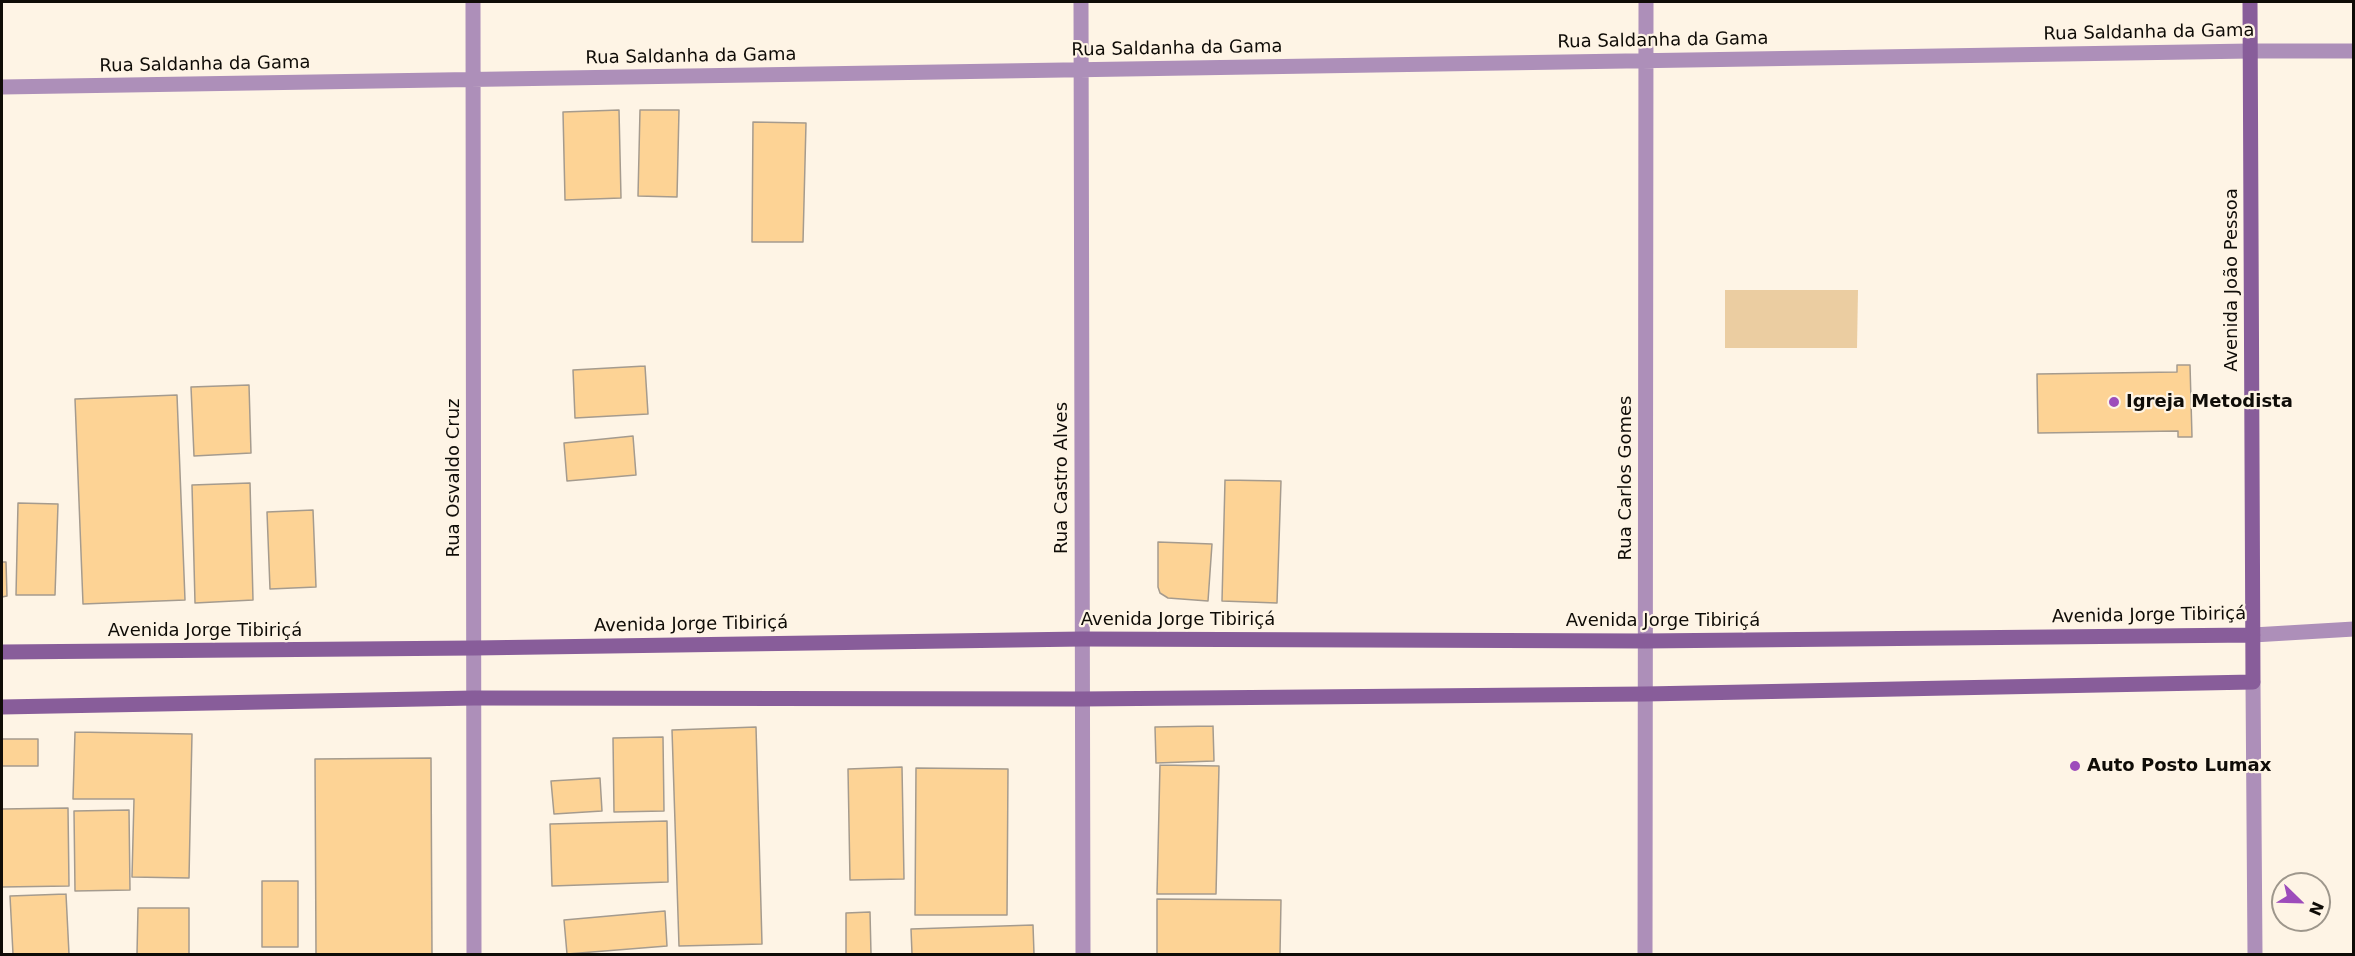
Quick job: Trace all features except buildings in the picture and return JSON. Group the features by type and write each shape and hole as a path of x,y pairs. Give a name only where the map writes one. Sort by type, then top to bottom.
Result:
{"street":[{"name":"Rua Osvaldo Cruz","path":"473,2 474,954"},
{"name":"Rua Castro Alves","path":"1081,2 1083,954"},
{"name":"Rua Carlos Gomes","path":"1645,954 1646,2"},
{"name":"Avenida João Pessoa","path":"2250,2 2254,954"},
{"name":"Rua Saldanha da Gama","path":"2,87 2354,51"},
{"name":"Avenida Jorge Tibiriçá","path":"2,652 1082,639 1645,641 2253,634 2354,629"},
{"path":"2,707 474,698 1082,699 1645,694 2253,682"}],"shaded area":[{"path":"1725,290 1858,290 1857,348 1725,348"}],"place":[{"name":"Igreja Metodista","path":"2114,402"},
{"name":"Auto Posto Lumax","path":"2075,766"}]}
